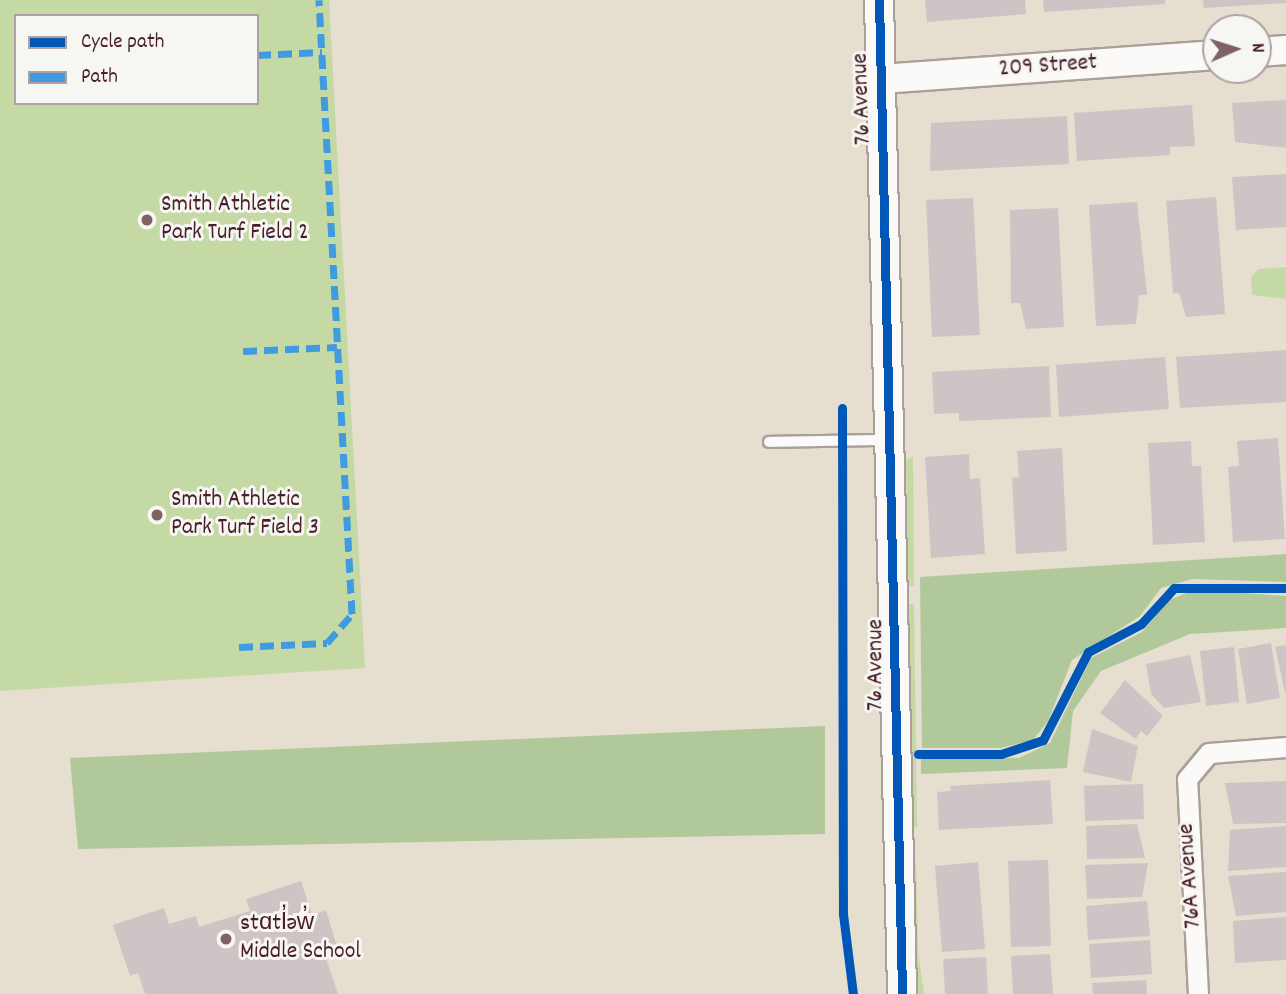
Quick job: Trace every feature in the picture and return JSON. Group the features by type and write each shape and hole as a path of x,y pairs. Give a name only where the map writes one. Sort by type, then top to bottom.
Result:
{"street":[{"name":"76 Avenue","path":"880,0 894,440 902,994"},
{"name":"209 Street","path":"881,79 1202,56"},
{"name":"76A Avenue","path":"1198,994 1185,792 1198,761 1219,751 1286,747"}],"lane":[{"path":"769,442 894,440"}],"green space":[{"path":"0,0 329,0 365,668 0,691"},
{"path":"1286,267 1286,299 1252,295 1251,278 1258,269"},
{"path":"913,457 914,586 908,586 906,460"},
{"path":"1286,554 1286,582 1192,579 1161,588 1140,616 1072,660 1048,721 1033,740 1000,748 922,748 920,577"},
{"path":"1194,590 1286,596 1286,628 1190,634 1101,671 1073,711 1067,768 921,774 921,759 1019,758 1050,743 1091,658 1142,632 1169,600"},
{"path":"908,604 914,604 917,828 910,823"},
{"path":"825,726 825,834 78,849 70,758"},
{"path":"916,862 918,952 924,994 917,994 912,965 909,867"}],"building":[{"path":"925,0 1025,0 1026,14 927,22"},
{"path":"1043,0 1165,0 1165,4 1044,12"},
{"path":"1203,0 1286,0 1286,3 1204,8"},
{"path":"1286,100 1286,148 1235,142 1232,103"},
{"path":"1192,105 1195,146 1170,147 1170,155 1077,161 1074,113"},
{"path":"1067,116 1069,164 930,171 931,123"},
{"path":"1286,174 1286,227 1236,230 1232,177"},
{"path":"1216,197 1225,314 1186,317 1179,293 1173,293 1166,201"},
{"path":"973,198 980,335 932,337 926,200"},
{"path":"1137,202 1147,295 1139,295 1136,324 1096,326 1089,205"},
{"path":"1058,208 1064,327 1026,329 1020,303 1011,303 1010,210"},
{"path":"1286,350 1286,402 1180,408 1176,357"},
{"path":"1165,357 1169,409 1059,417 1056,365"},
{"path":"1049,366 1051,417 959,421 959,413 934,414 932,372"},
{"path":"1278,438 1285,539 1233,542 1228,467 1239,466 1237,441"},
{"path":"1191,441 1192,466 1201,466 1205,542 1153,545 1148,443"},
{"path":"1062,448 1067,551 1016,554 1012,478 1019,477 1017,451"},
{"path":"969,454 970,479 980,478 985,554 931,558 925,457"},
{"path":"1271,643 1280,698 1247,704 1238,649"},
{"path":"1286,645 1286,692 1285,692 1275,647"},
{"path":"1234,647 1239,702 1206,706 1200,651"},
{"path":"1190,655 1201,702 1164,708 1151,694 1146,664"},
{"path":"1125,680 1163,716 1147,736 1141,731 1136,739 1100,713"},
{"path":"1092,729 1138,746 1131,782 1083,772"},
{"path":"1050,780 1053,824 939,830 937,792 951,791 950,786"},
{"path":"1286,781 1286,823 1233,824 1225,783"},
{"path":"1143,784 1144,819 1085,821 1084,786"},
{"path":"1137,824 1145,858 1087,859 1086,826"},
{"path":"1286,826 1286,867 1228,871 1230,830"},
{"path":"1048,860 1051,946 1011,947 1008,861"},
{"path":"978,862 985,949 942,952 935,866"},
{"path":"1148,863 1142,897 1087,899 1085,865"},
{"path":"1286,872 1286,912 1236,916 1228,876"},
{"name":"stɑtl̓əw̓ Middle School","path":"301,881 312,915 326,910 338,950 325,955 338,994 145,994 138,973 130,976 113,925 164,908 169,924 196,916 199,927 250,911 246,899"},
{"path":"1147,901 1150,936 1088,940 1086,906"},
{"path":"1286,917 1286,960 1235,963 1233,921"},
{"path":"1150,940 1152,974 1091,978 1089,944"},
{"path":"1050,954 1053,994 1013,994 1011,956"},
{"path":"986,957 988,994 945,994 943,959"},
{"path":"1146,980 1147,994 1093,994 1092,983"}],"marked path":[{"path":"239,647 327,643 352,614 319,0"},
{"path":"259,55 322,52"},
{"path":"243,351 337,347"}],"cycle path":[{"path":"879,0 902,994"},
{"path":"842,408 843,914 853,994"},
{"path":"918,754 1001,754 1043,740 1088,652 1141,624 1174,588 1286,588"}],"place":[{"name":"Smith Athletic Park Turf Field 2","path":"147,220"},
{"name":"Smith Athletic Park Turf Field 3","path":"157,515"},
{"name":"stɑtl̓əw̓ Middle School","path":"226,939"}]}
